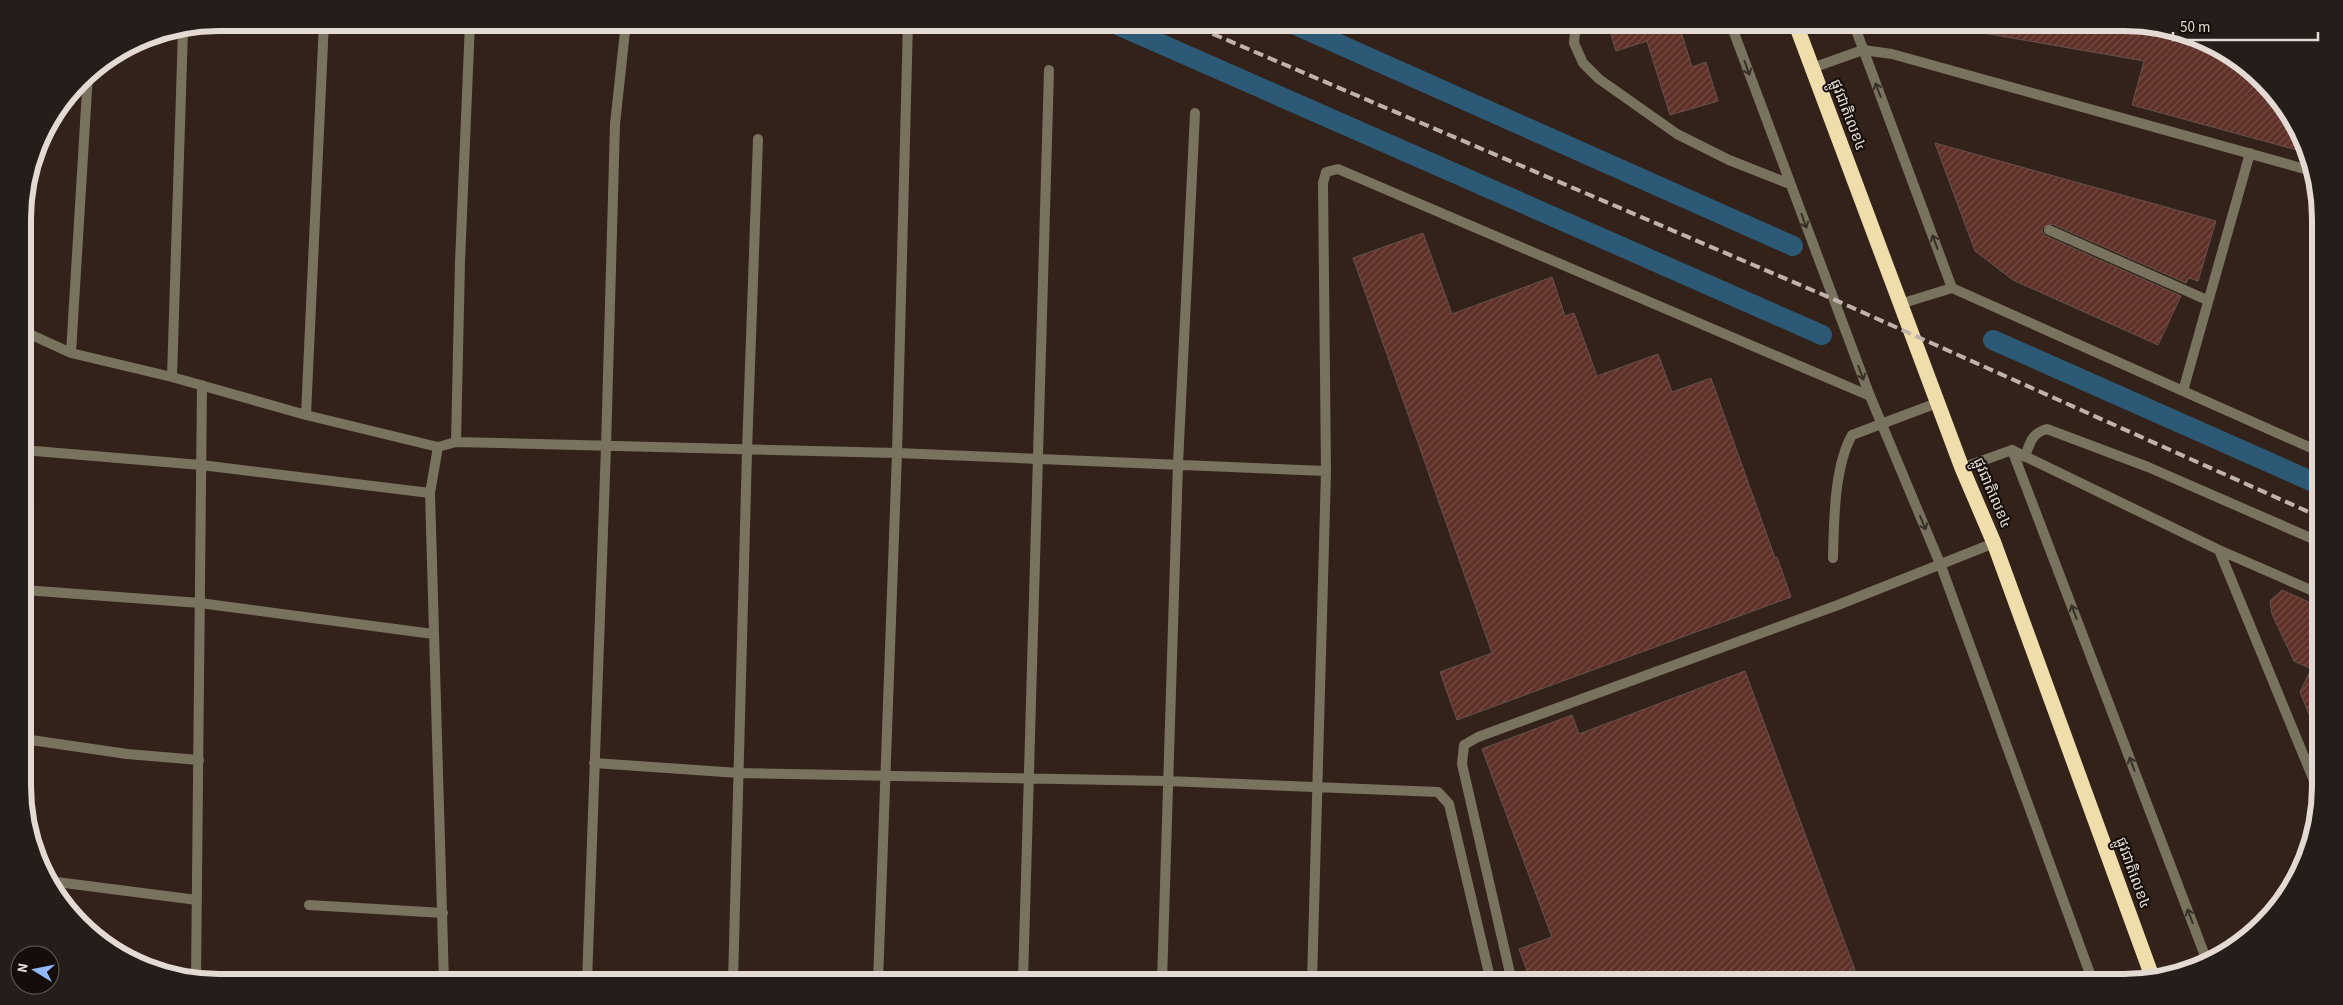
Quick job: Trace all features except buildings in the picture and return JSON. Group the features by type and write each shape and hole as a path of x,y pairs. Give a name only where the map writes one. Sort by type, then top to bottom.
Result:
{"highway":[{"name":"ផ្លូវជាតិលេខ៤","path":"1798,31 1937,403 1994,544 2150,972"}],"street":[{"path":"306,414 324,31"},
{"path":"456,442 460,262 470,31"},
{"path":"587,974 606,447 615,124 625,31"},
{"path":"878,974 897,453 908,31"},
{"path":"1575,31 1574,43 1583,63 1599,79 1677,134 1729,160 1790,184"},
{"path":"1733,31 1870,396 1941,566 2090,974"},
{"path":"1856,31 1952,288"},
{"path":"172,377 183,35"},
{"path":"1812,68 1863,50 1892,54 2304,169"},
{"path":"1023,974 1049,70"},
{"path":"70,353 87,85"},
{"path":"1162,974 1178,464 1195,113"},
{"path":"733,974 747,451 758,139"},
{"path":"2183,392 2250,153"},
{"path":"1312,974 1319,786 1326,471 1323,183 1326,172 1338,169 1870,396"},
{"path":"2049,230 2208,300"},
{"path":"1900,304 1952,288 2312,448"},
{"path":"31,335 70,353 172,377 306,414 438,447 456,442 747,451 897,453 1326,471"},
{"path":"196,972 202,385"},
{"path":"1833,558 1836,507 1846,447 1852,434 1937,403"},
{"path":"2025,457 2031,438 2037,432 2047,429 2148,468 2312,539"},
{"path":"438,447 430,494 444,974"},
{"path":"1962,468 2012,450 2219,550 2312,591"},
{"path":"2012,450 2205,955"},
{"path":"31,451 201,465 430,494"},
{"path":"1510,974 1462,764 1464,745 1478,737 1941,566 1994,544"},
{"path":"2219,550 2312,776"},
{"path":"31,591 200,603 433,634"},
{"path":"31,740 127,754 199,760"},
{"path":"2305,758 2312,762"},
{"path":"594,763 739,773 1167,781 1438,792 1445,797 1449,804 1489,974"},
{"path":"58,882 197,900"},
{"path":"309,905 443,913"}],"waterway":[{"path":"1131,31 1822,335"},
{"path":"1309,31 1793,246"},
{"path":"1993,340 2312,481"}],"railway":[{"path":"1206,31 1833,299 2312,513"}]}
